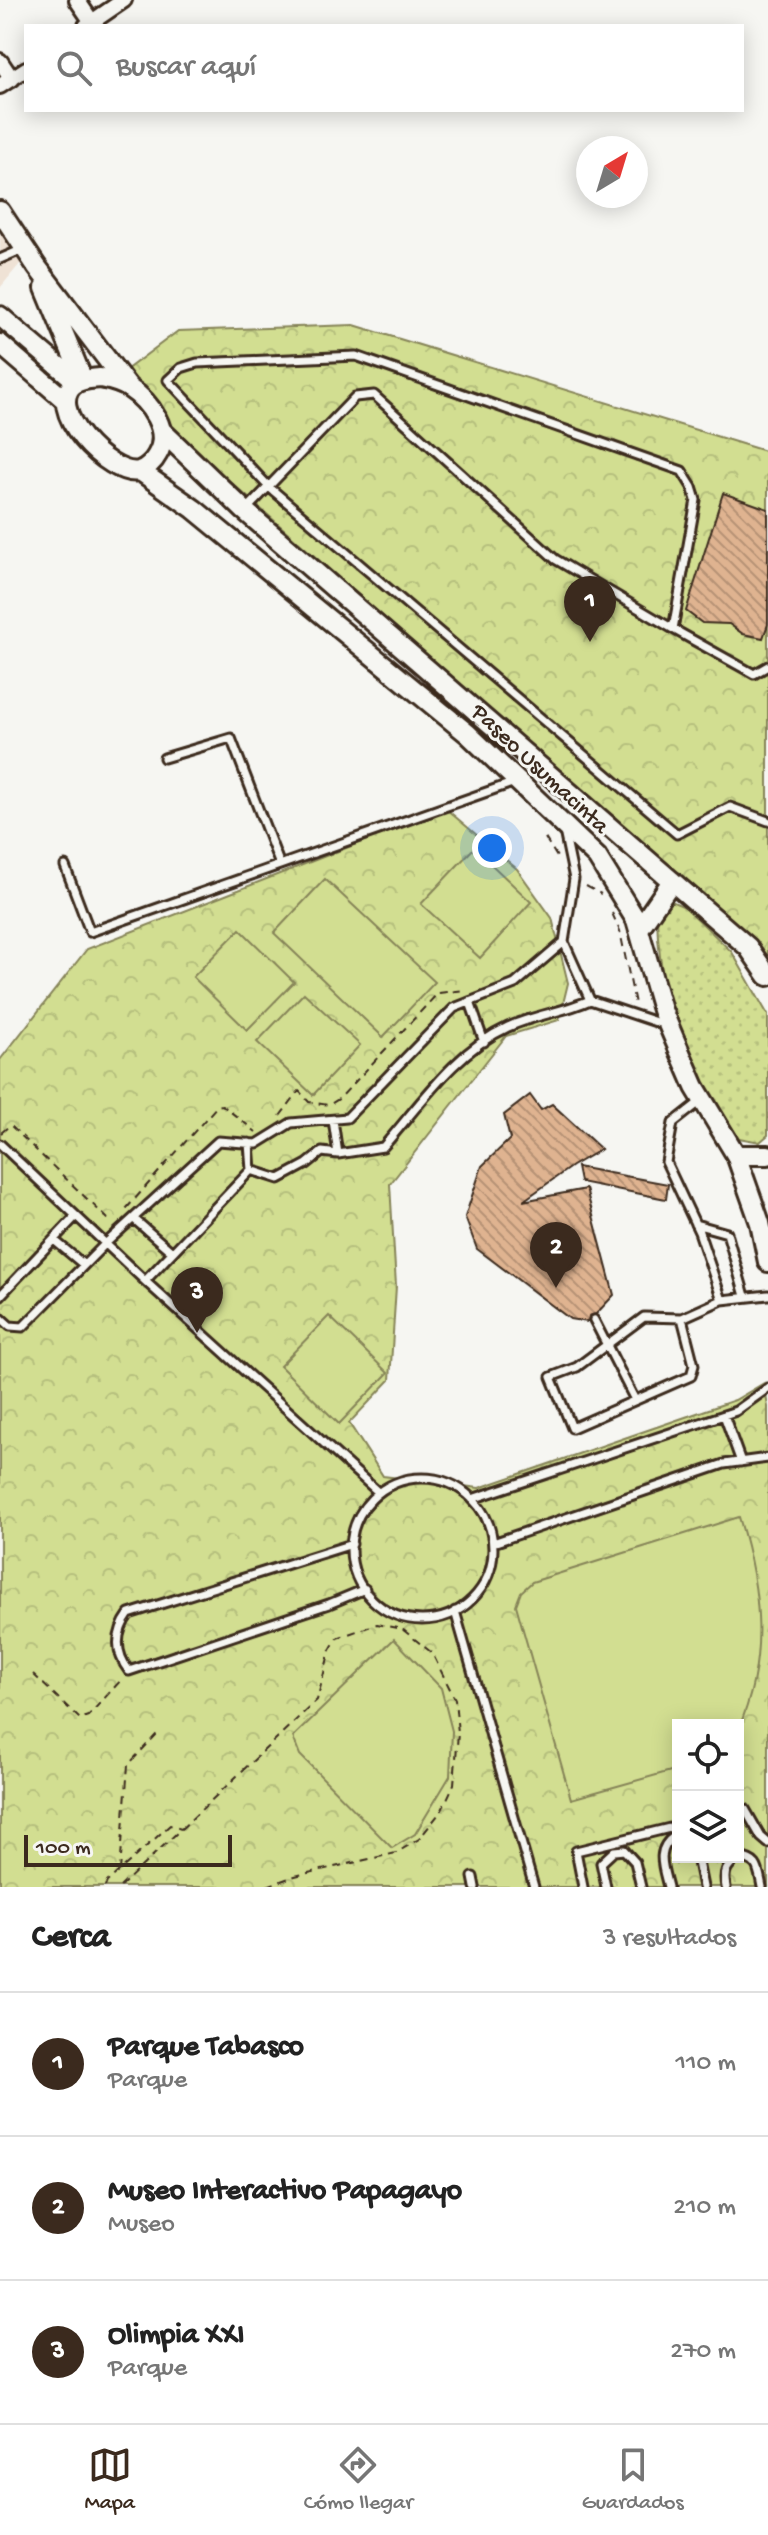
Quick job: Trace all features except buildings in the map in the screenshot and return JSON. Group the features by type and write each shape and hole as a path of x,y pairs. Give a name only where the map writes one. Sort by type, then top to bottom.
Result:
{"main road":[{"path":"0,211 37,267 128,387 144,400 163,432 156,458 140,471 122,468 87,443 77,433 66,401 70,388 80,381 100,378 128,387"},
{"path":"37,267 80,381"},
{"path":"0,316 80,381"},
{"path":"0,344 66,401"},
{"name":"Paseo Usumacinta","path":"163,432 245,511 748,947 767,974"},
{"name":"Paseo Usumacinta","path":"140,471 206,519 468,734 597,857 636,920 669,1027 703,1100 736,1155 760,1223 768,1262"},
{"path":"639,929 672,881"},
{"path":"736,1155 768,1155"}],"street":[{"path":"77,0 89,24 124,0"},
{"path":"0,61 6,83 24,70"}],"lane":[{"path":"0,259 25,248"},
{"path":"673,629 696,500 682,471 356,356 197,363 181,368 168,380 269,487 677,834 730,807 768,821"},
{"path":"245,511 355,397 374,395 555,559 754,674 768,666"},
{"path":"164,758 231,738 280,865"},
{"path":"65,866 90,932 518,782"},
{"path":"563,824 574,879 564,942 590,1000"},
{"path":"0,1317 10,1326 23,1327 105,1244 218,1141 257,1144 291,1123 347,1118 454,1008 515,984 564,942"},
{"path":"251,1170 279,1179 322,1152 338,1154 383,1147 463,1055 508,1027 590,1000 669,1027"},
{"path":"470,1002 484,1042"},
{"path":"703,1100 673,1123 666,1162 695,1224 722,1300"},
{"path":"333,1120 338,1154"},
{"path":"145,1281 251,1170 249,1143"},
{"path":"0,1144 145,1281 378,1492"},
{"path":"0,1296 76,1216"},
{"path":"134,1219 172,1252"},
{"path":"695,1224 727,1233 745,1296"},
{"path":"54,1240 84,1265"},
{"path":"682,1318 694,1365 691,1376 572,1428 551,1377 577,1367 644,1317 682,1318 722,1300 768,1295"},
{"path":"594,1320 635,1400"},
{"path":"472,1499 736,1411 768,1388"},
{"path":"724,1415 741,1462"},
{"path":"493,1543 724,1464 768,1458"},
{"path":"421,1477 443,1481 464,1491 472,1499 480,1507 490,1527 493,1543 490,1572 479,1592 463,1608 443,1617 418,1620 394,1614 374,1600 359,1581 351,1557 353,1533 362,1510 378,1492 398,1481 421,1477"},
{"path":"352,1544 129,1614 119,1628 119,1658 129,1671 365,1589"},
{"path":"455,1611 534,1887"},
{"path":"744,1809 768,1843"},
{"path":"583,1887 576,1851 672,1827"},
{"path":"668,1887 660,1856 665,1842 672,1838"},
{"path":"606,1887 601,1863 614,1851 624,1850 635,1862 641,1887"},
{"path":"726,1887 726,1867 738,1857 750,1859 758,1867 762,1887"},
{"path":"698,1863 703,1887"},
{"path":"473,1877 475,1887"}],"path":[{"path":"545,838 561,863"},
{"path":"574,879 603,896"},
{"path":"609,907 620,931 638,1016"},
{"path":"279,1116 299,1091 309,1102 329,1105 340,1098 438,993 473,989"},
{"path":"127,1209 217,1106 222,1105 256,1132"},
{"path":"0,1134 10,1125 108,1219 116,1220"},
{"path":"120,1887 317,1700 330,1650 337,1638 377,1624 402,1629 432,1653 455,1699 458,1733 454,1784 442,1810 419,1839 396,1853 295,1876 264,1887"},
{"path":"33,1674 80,1719 88,1716 129,1671"},
{"path":"120,1871 128,1765 157,1734"},
{"path":"105,1887 170,1825 181,1829"}],"shaded area":[{"path":"0,226 24,259 0,288"}],"green space":[{"path":"354,325 768,452 768,962 743,929 627,832 175,433 126,370 178,331"},
{"path":"446,809 517,869 552,918 568,983 559,1020 506,1036 390,1184 396,1286 390,1380 349,1423 383,1476 479,1488 735,1400 764,1383 768,1407 768,1887 0,1887 0,1060 87,949"},
{"path":"474,848 531,902 480,958 421,904"},
{"path":"325,879 435,982 383,1037 274,933"},
{"path":"671,901 685,907 732,952 768,1015 768,1135 760,1142 739,1138 694,1069 679,1035 667,996 658,936 657,918"},
{"path":"240,929 294,982 247,1030 193,977"},
{"path":"304,993 360,1045 313,1095 257,1042"},
{"path":"329,1316 388,1373 339,1424 280,1366"},
{"path":"739,1517 753,1572 758,1625 754,1678 742,1719 672,1719 672,1771 571,1799 516,1605 521,1592 532,1582"},
{"path":"394,1639 441,1688 452,1731 450,1776 415,1834 392,1848 300,1755 293,1737"}],"place":[{"name":"Parque Tabasco","path":"590,642"},
{"name":"Museo Interactivo Papagayo","path":"556,1288"},
{"name":"Olimpia XXI","path":"197,1333"}]}
